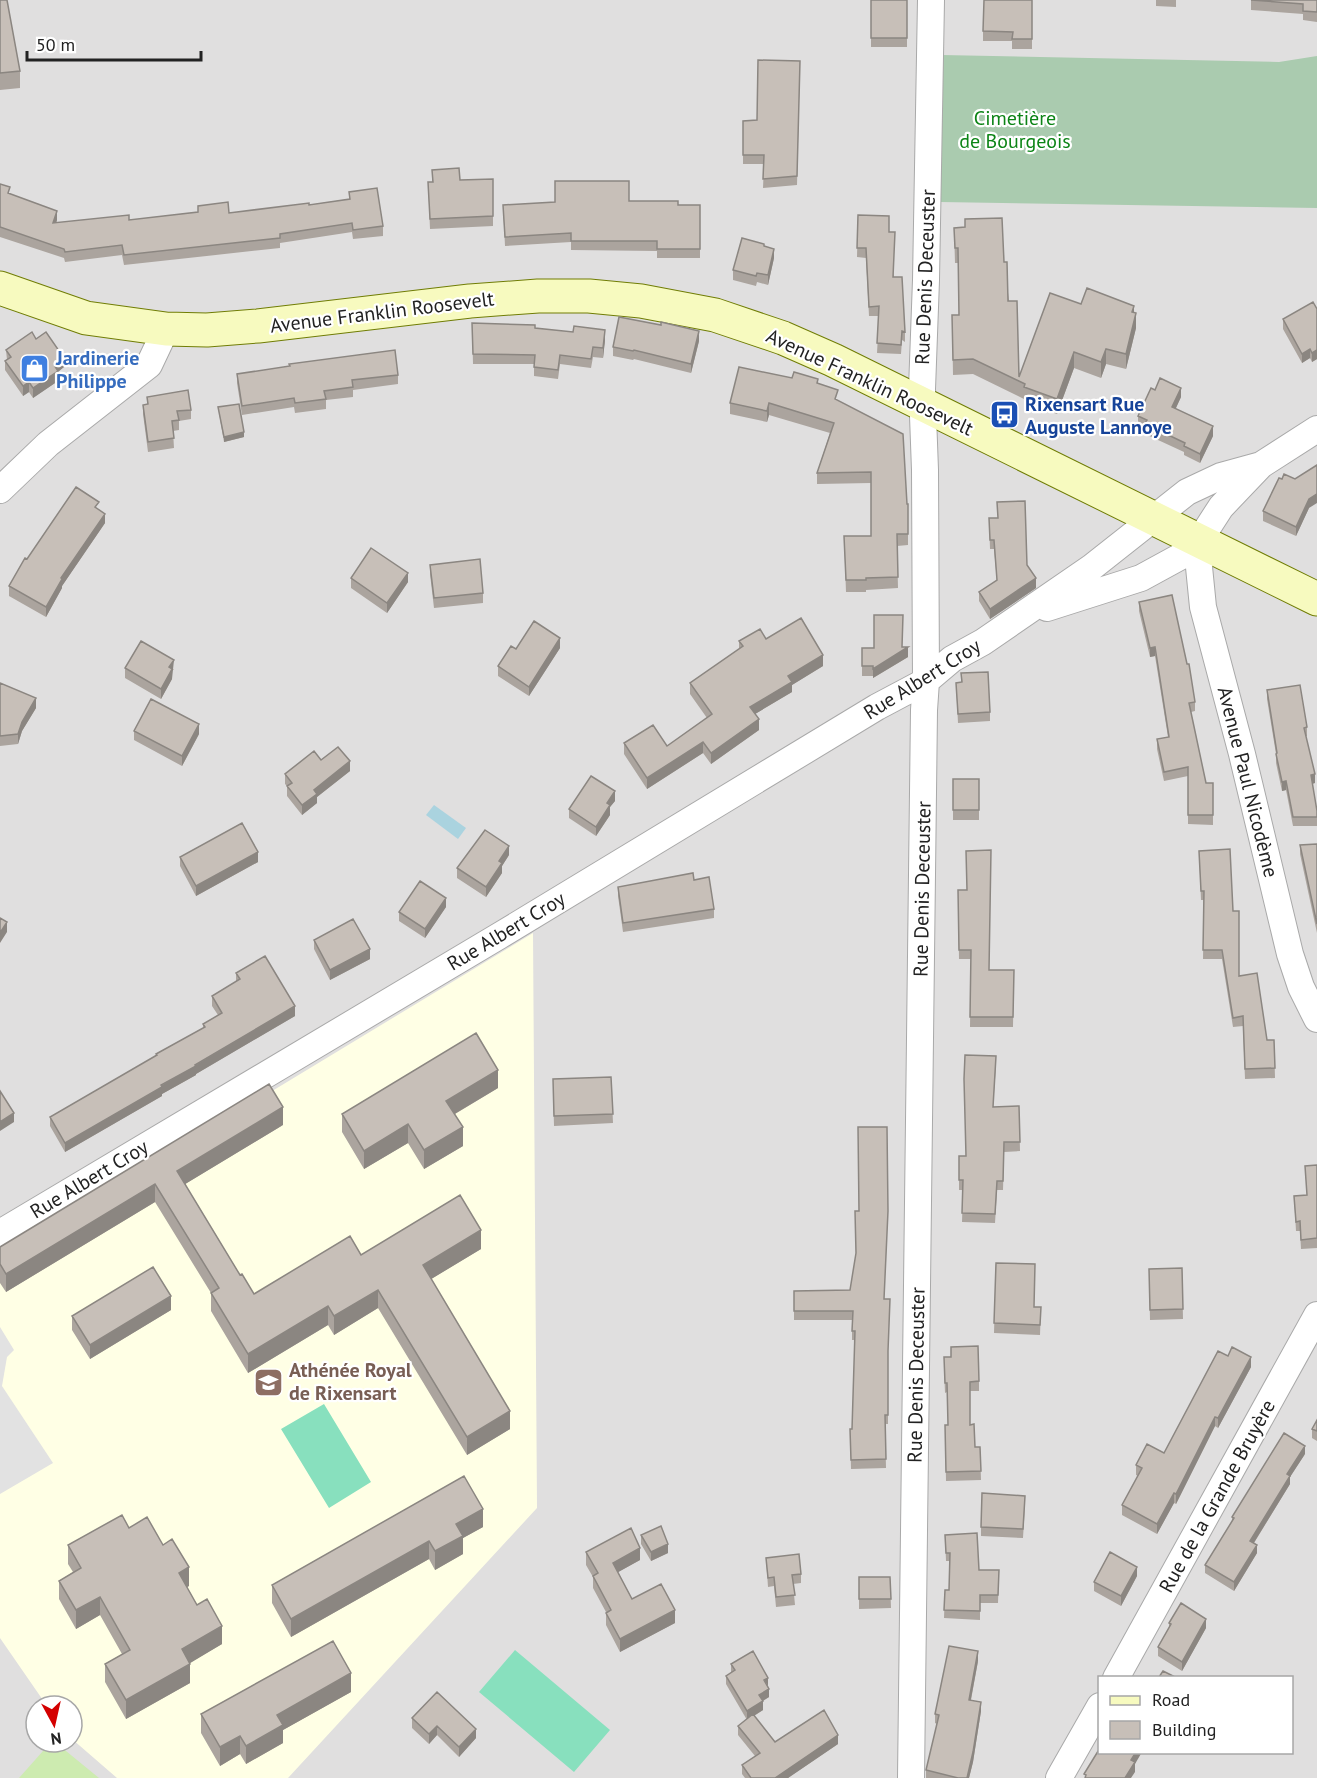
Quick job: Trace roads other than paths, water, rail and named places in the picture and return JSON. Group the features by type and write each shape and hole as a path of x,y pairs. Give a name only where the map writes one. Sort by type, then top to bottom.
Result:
{"main road":[{"name":"Avenue Franklin Roosevelt","path":"0,288 86,318 166,329 207,330 258,326 482,300 538,296 589,296 641,302 715,315 783,338 833,360 1317,599"}],"street":[{"name":"Rue Denis Deceuster","path":"911,1778 926,681 922,389 927,269 931,0"},
{"path":"0,490 48,444 149,365 166,329"},
{"path":"1199,541 1221,507 1261,465 1317,429"},
{"name":"Rue Albert Croy","path":"0,1233 499,936 877,707 926,681 952,659 983,642 1092,567 1187,492 1221,476 1261,465"},
{"name":"Rue Albert Croy","path":"1009,623 1056,604 1141,578 1185,554 1199,541"},
{"name":"Avenue Paul Nicodème","path":"1199,541 1202,550 1199,567 1203,606 1242,754 1290,954 1301,987 1317,1018"},
{"name":"Rue de la Grande Bruyère","path":"1117,1676 1317,1315"},
{"path":"1059,1778 1098,1710"}],"water":[{"path":"434,805 466,828 458,839 426,815"}],"place":[{"name":"Jardinerie Philippe","path":"35,369"},
{"name":"Rixensart Rue Auguste Lannoye","path":"1004,415"},
{"name":"Athénée Royal de Rixensart","path":"268,1382"}],"park label":[{"name":"Cimetière de Bourgeois","path":"1015,130"}]}
